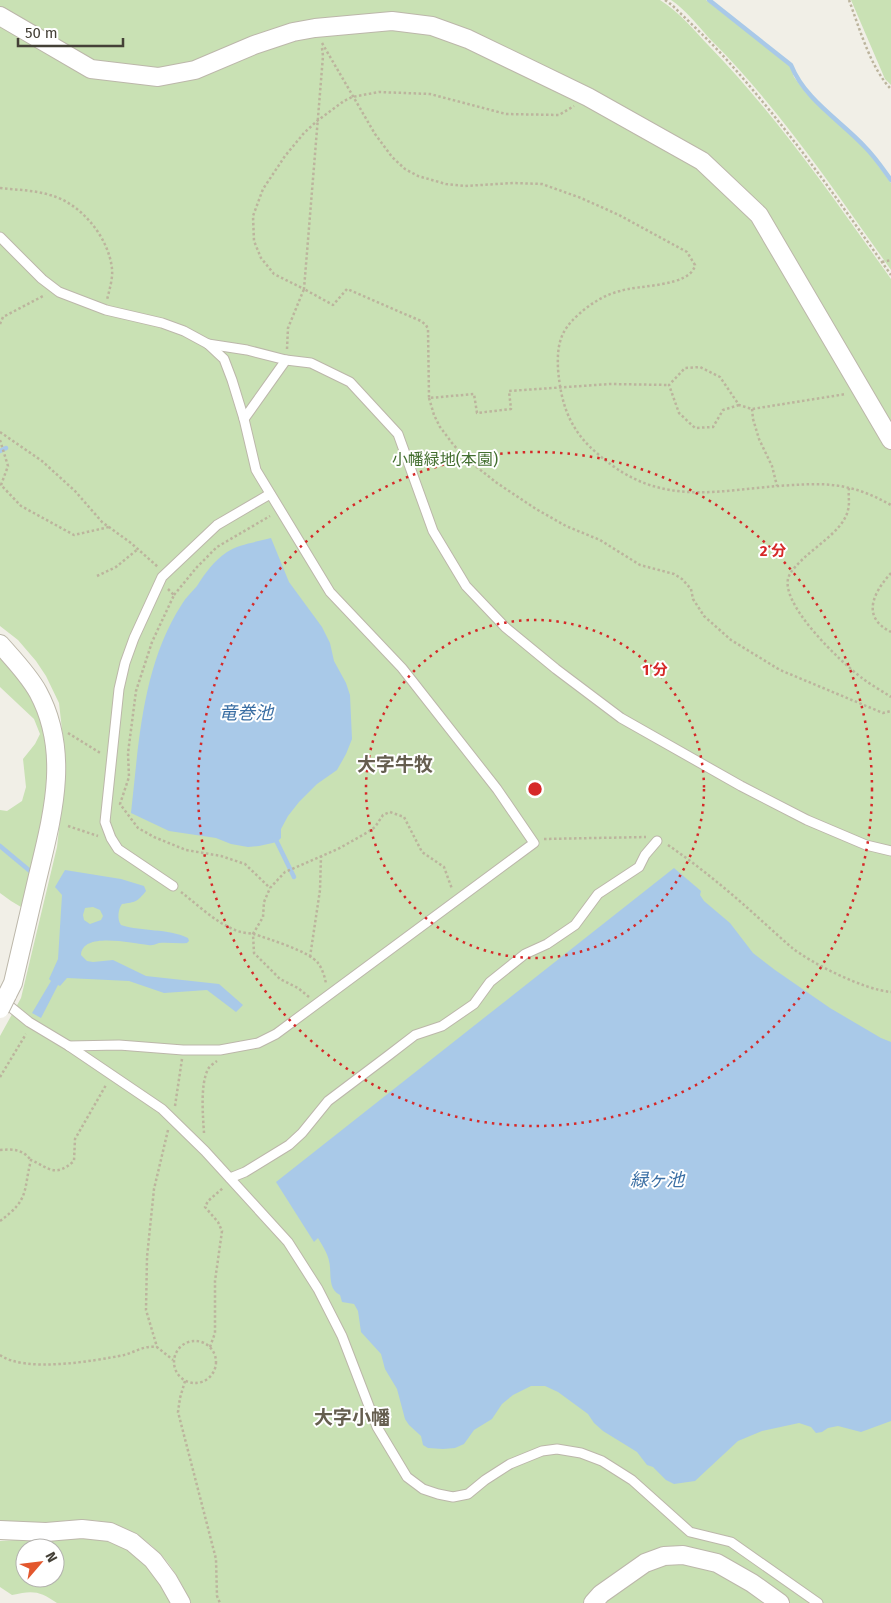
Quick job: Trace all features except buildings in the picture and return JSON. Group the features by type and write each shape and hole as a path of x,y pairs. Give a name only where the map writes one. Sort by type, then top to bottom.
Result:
{"street":[{"path":"0,16 91,69 158,77 195,70 254,45 293,32 318,36 392,21 432,26 468,39 588,97 702,161 759,215 891,440"},
{"path":"0,644 38,692 50,723 56,750 57,776 48,835 13,983 2,1001"},
{"path":"0,1530 46,1532 82,1529 110,1532 132,1542 153,1560 168,1580 181,1603"},
{"path":"593,1603 601,1594 645,1563 664,1556 683,1555 717,1563 752,1583 780,1603"}],"lane":[{"path":"0,236 42,279 59,292 106,310 162,323 184,331 208,344 224,359 244,419 256,470 330,592 402,668 497,789 534,843 276,1034 258,1043 220,1050 183,1050 119,1045 69,1046"},
{"path":"208,344 247,350 286,360 311,363 350,382 398,434 433,531 466,586 505,627 556,669 621,718 741,786 807,820 866,844 891,851"},
{"path":"244,419 286,360"},
{"path":"173,886 118,849 111,838 105,822 119,689 125,663 134,638 160,582 166,574 217,525 270,494"},
{"path":"231,1179 289,1145 302,1133 328,1101 389,1054 415,1035 442,1026 474,1004 490,982 525,954 547,944 575,926 598,894 639,867 657,841"},
{"path":"2,1001 32,1024 112,1074 162,1109 205,1151 288,1242 318,1289 342,1336 377,1427 407,1477 423,1489 453,1497 468,1494 510,1464 542,1451 558,1449 581,1454 602,1461 632,1480 690,1532 731,1542 818,1603"}],"path":[{"path":"665,0 725,58 767,107 822,178 891,275"},
{"path":"849,0 867,48 884,81 891,89"},
{"path":"318,36 375,134 392,157 405,169 418,176 446,184 465,186 512,183 542,184 581,198 619,215 687,252 695,265 694,270 688,275 675,282 621,290 608,295 588,306 565,329 559,340 558,365 560,387 562,402 568,417 592,449 614,468 625,475 674,492 699,493 777,486 828,484 872,495 891,505"},
{"path":"286,360 288,328 304,289 324,56 318,36"},
{"path":"588,97 559,115 550,115 506,114 430,94 380,92 352,96 317,121 304,133 285,156 263,189 253,216 254,240 261,258 274,274 333,305 347,289 426,324 428,329 429,398 434,415 440,427 464,457 497,483 536,509 566,526 600,540 640,565 674,574 682,579 690,589 704,616 731,640 780,670 883,713 891,710"},
{"path":"0,188 52,195 74,206 90,222 107,250 112,270 106,310"},
{"path":"882,262 891,260"},
{"path":"0,324 3,317 54,288"},
{"path":"429,398 474,394 477,413 511,409 509,391 610,384 669,385 685,368 700,367 720,377 739,405"},
{"path":"669,385 678,413 695,428 713,427 723,410 739,405 752,409 862,391"},
{"path":"752,409 759,438 772,466 777,486"},
{"path":"0,432 42,461 75,491 102,522 131,543 166,574"},
{"path":"0,440 8,466 1,485 21,506 74,535 109,527"},
{"path":"849,488 848,511 844,520 800,561 789,576 787,582 788,593 803,620 830,648 862,678 891,697"},
{"path":"270,888 245,864 221,856 186,850 154,837 138,828 120,804 129,777 128,753 136,691 152,642 174,595 217,547 280,510"},
{"path":"97,576 116,567 138,549"},
{"path":"891,573 883,581 872,602 872,610 880,625 891,632"},
{"path":"160,582 174,595"},
{"path":"65,731 111,760"},
{"path":"315,1004 298,988 280,979 254,953 253,934 263,917 264,902 270,888 285,872 368,832 375,827 383,815 390,812 404,817 422,852 444,867 450,884 458,898"},
{"path":"68,826 104,838 111,838"},
{"path":"534,843 542,839 645,837 666,844 709,875 793,948 818,964 850,980 873,989 891,992"},
{"path":"310,957 320,890 321,856"},
{"path":"173,886 236,931 253,934 294,948 310,957 317,962 325,977 327,995"},
{"path":"0,1077 32,1024"},
{"path":"157,1347 146,1310 147,1257 154,1189 170,1118 175,1110 183,1050"},
{"path":"205,1151 202,1102 204,1083 208,1068 218,1060 220,1050"},
{"path":"0,1150 11,1149 20,1151 49,1170 54,1171 68,1167 74,1162 75,1138 112,1074"},
{"path":"0,1221 14,1210 24,1196 31,1160"},
{"path":"210,1347 215,1333 215,1281 222,1231 218,1222 206,1207 208,1201 231,1179"},
{"path":"194,1340 204,1342 210,1347 217,1358 216,1369 210,1378 201,1383 191,1384 175,1371 173,1360 177,1350 184,1343 194,1340"},
{"path":"0,1355 31,1364 81,1362 126,1354 147,1346 157,1347 173,1360"},
{"path":"185,1381 178,1412 216,1559 217,1596 220,1603"}],"green space":[{"name":"小幡緑地(本園)","path":"0,0 660,0 686,22 759,101 804,159 891,279 891,1603 191,1603 175,1573 163,1557 145,1540 124,1528 102,1521 90,1520 0,1524 0,1036 21,998 57,847 66,765 59,703 46,676 36,661 18,640 0,626"},
{"path":"671,0 706,0 790,65 794,77 806,93 866,149 891,183 891,270 784,122 736,66 686,13"},
{"path":"851,0 891,0 891,85 885,79"},
{"path":"0,656 26,686 39,710 49,754 47,789 38,843 25,902 21,907 0,893 0,810 7,811 22,801 26,787 23,759 40,734 34,719 0,687"},
{"path":"78,1536 101,1538 122,1545 152,1569 172,1603 57,1603 46,1596 36,1593 26,1592 12,1595 0,1587 0,1541 15,1540 15,1588 65,1588 65,1538 47,1538"}],"water":[{"name":"竜巻池","path":"271,538 289,582 322,627 330,643 334,661 350,695 352,739 337,770 317,784 288,816 281,829 281,838 277,842 248,847 231,844 216,838 169,831 131,813 144,705 158,653 182,604 214,563 232,549"},
{"name":"緑ヶ池","path":"674,868 701,891 700,895 704,901 730,923 753,953 830,1008 891,1042 891,1421 861,1432 838,1426 816,1433 811,1427 799,1423 762,1431 738,1441 695,1481 674,1484 666,1480 653,1467 647,1465 637,1452 603,1431 588,1414 558,1392 545,1386 531,1386 513,1395 502,1404 492,1419 474,1430 464,1444 455,1448 428,1448 423,1445 421,1436 405,1419 397,1389 385,1369 381,1354 361,1332 358,1311 354,1304 342,1302 340,1295 333,1289 328,1258 318,1238 314,1242 276,1182"},
{"path":"65,870 121,879 144,886 146,891 138,899 122,904 119,912 121,925 172,933 188,938 189,941 187,943 159,943 151,945 121,941 99,941 90,943 84,948 81,955 87,961 93,962 113,960 146,976 219,984 243,1005 236,1012 207,990 164,993 129,981 67,978 60,986 58,985 41,1018 32,1013 51,981 49,979 58,959 62,895 55,887","holes":["93,907 100,910 103,916 101,920 90,924 84,920 85,908"]}],"waterway":[{"path":"709,0 791,65 805,89 869,151 891,180"},
{"path":"0,451 6,448"},
{"path":"275,838 294,877"},
{"path":"0,846 30,871"}],"district":[{"name":"大字牛牧","path":"395,764"},
{"name":"大字小幡","path":"352,1417"}]}
